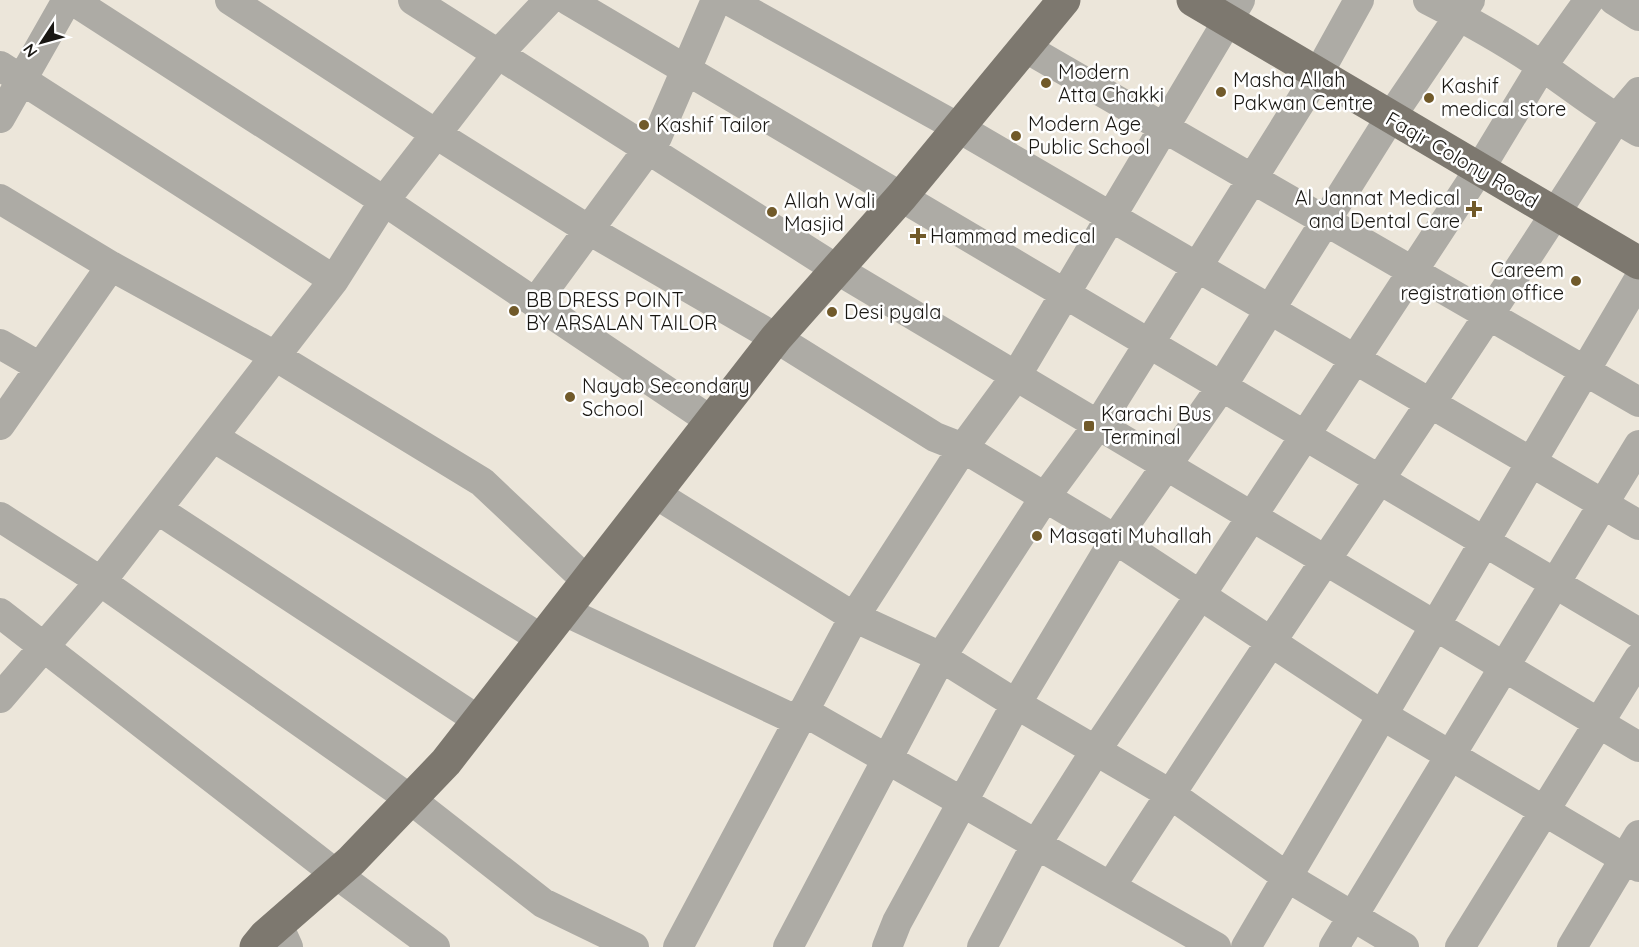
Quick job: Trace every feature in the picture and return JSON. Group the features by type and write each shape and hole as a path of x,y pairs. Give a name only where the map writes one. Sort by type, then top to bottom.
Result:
{"main road":[{"path":"274,940 446,762 776,338 902,196 1064,0"},
{"name":"Faqir Colony Road","path":"1193,0 1234,10 1318,74 1639,263"}],"street":[{"path":"0,118 11,73 67,0"},
{"path":"72,0 384,201 711,421"},
{"path":"230,0 589,230 776,338 935,437 963,448 1115,539 1202,594 1271,644 1382,715 1544,810 1634,853 1572,947"},
{"path":"413,0 838,270 1639,747"},
{"path":"0,698 100,581 275,357 334,280 384,201 497,55 549,0"},
{"path":"568,0 1639,633"},
{"path":"535,303 657,137 716,0"},
{"path":"728,0 959,128 1639,525"},
{"path":"788,947 941,657 1045,497 1098,425 1318,74 1359,0"},
{"path":"1428,0 1465,8 1542,66 1628,126"},
{"path":"982,947 1037,843 1096,750 1202,594 1479,170 1542,66 1589,0"},
{"path":"1614,0 1639,16"},
{"path":"887,947 897,922 1016,704 1115,539 1222,386 1390,118 1465,8"},
{"path":"678,947 854,617 963,448 1016,376 1234,10"},
{"path":"1026,48 1639,402"},
{"path":"11,73 334,280"},
{"path":"1110,886 1556,215 1628,126 1639,92"},
{"path":"0,199 111,266 275,357 482,482 587,581"},
{"path":"0,424 111,266"},
{"path":"1246,947 1639,279"},
{"path":"0,344 40,367"},
{"path":"213,437 542,639"},
{"path":"1334,947 1639,445"},
{"path":"654,493 854,617 941,657 1016,704 1170,794 1287,877 1404,947"},
{"path":"157,509 478,720"},
{"path":"0,517 100,581 410,799 543,903 634,947"},
{"path":"564,611 801,716 888,758 1216,947"},
{"path":"0,613 336,874 435,947"},
{"path":"1460,947 1639,658"}],"place":[{"name":"Modern Atta Chakki","path":"1046,83"},
{"name":"Masha Allah Pakwan Centre","path":"1221,92"},
{"name":"Kashif medical store","path":"1429,98"},
{"name":"Kashif Tailor","path":"644,125"},
{"name":"Modern Age Public School","path":"1016,136"},
{"name":"Al Jannat Medical and Dental Care","path":"1474,209"},
{"name":"Allah Wali Masjid","path":"772,212"},
{"name":"Hammad medical","path":"918,236"},
{"name":"Careem registration office","path":"1576,281"},
{"name":"BB DRESS POINT BY ARSALAN TAILOR","path":"514,311"},
{"name":"Desi pyala","path":"832,312"},
{"name":"Nayab Secondary School","path":"570,397"},
{"name":"Karachi Bus Terminal","path":"1089,426"},
{"name":"Masqati Muhallah","path":"1037,536"}]}
